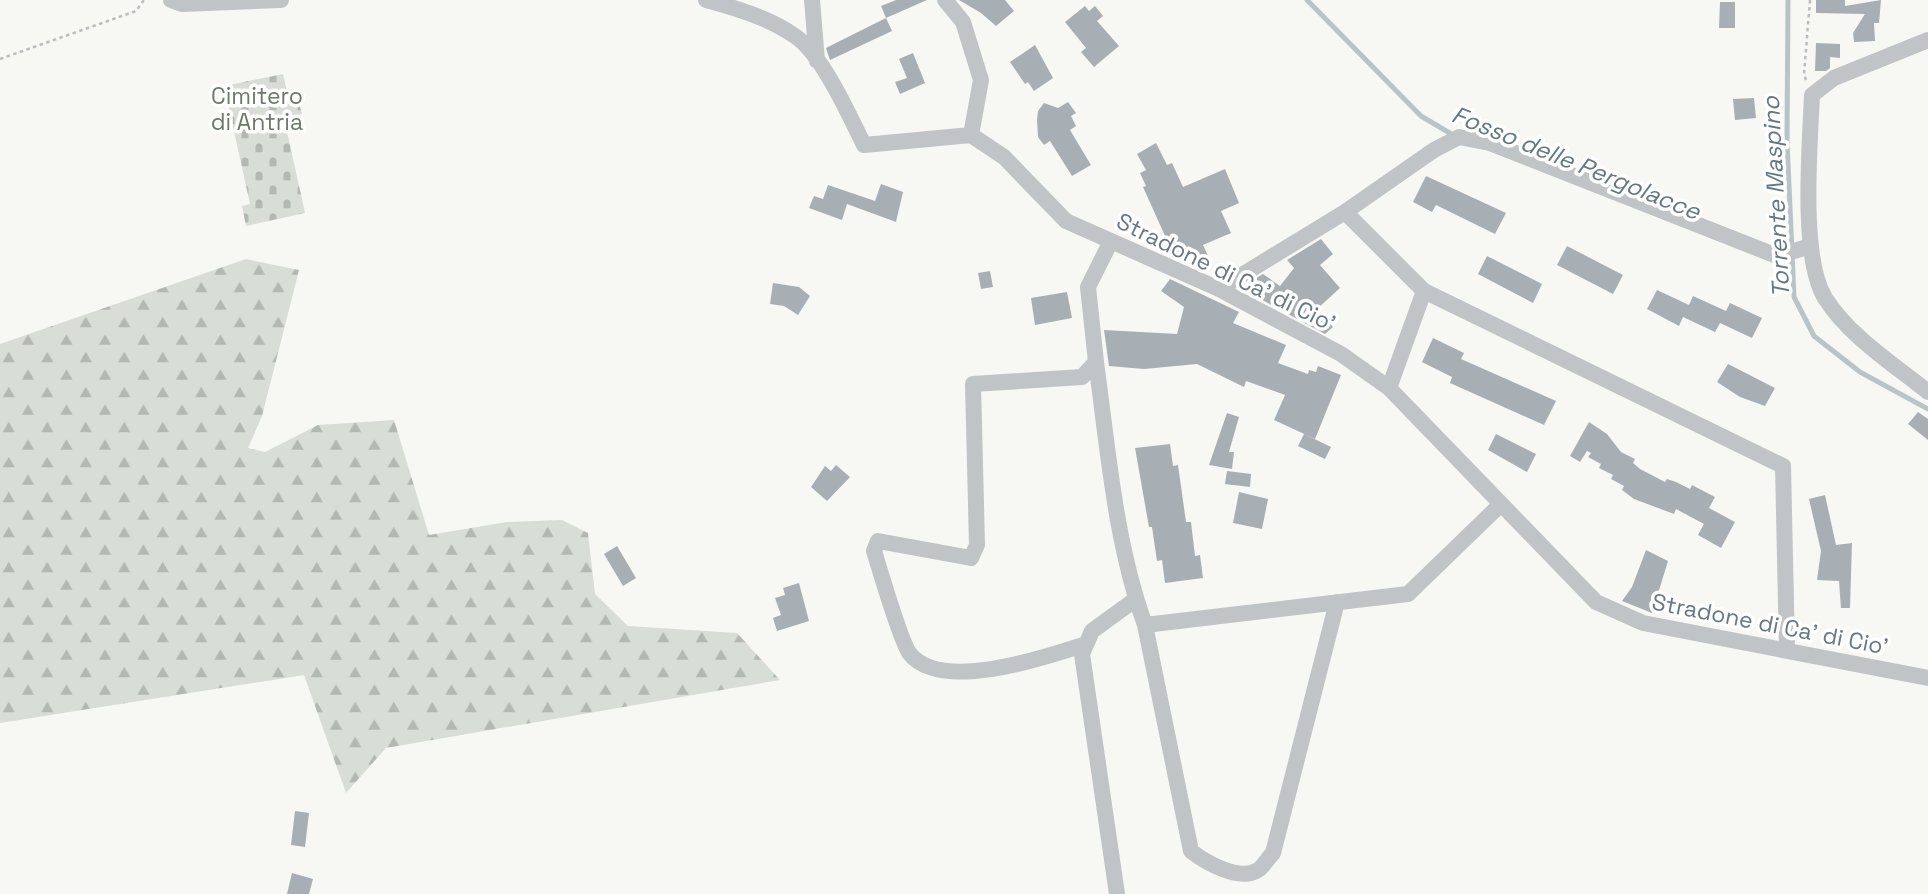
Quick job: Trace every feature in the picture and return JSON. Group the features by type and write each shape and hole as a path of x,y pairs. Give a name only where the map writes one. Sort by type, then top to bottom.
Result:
{"street":[{"path":"171,0 182,4 281,0"},
{"path":"706,0 743,10 797,37 817,61 864,145 971,135 981,80 963,22 945,0"},
{"path":"812,0 817,61"},
{"path":"1928,40 1834,78 1812,95 1808,177 1811,246 1824,296 1854,332 1928,392"},
{"name":"Stradone di Ca' di Cio'","path":"971,135 1004,157 1066,221 1219,289 1342,354 1389,388 1595,602 1643,623 1928,678"},
{"path":"1219,289 1345,212 1434,150 1459,137 1490,143 1777,257 1811,246"},
{"path":"1345,212 1424,291 1783,466 1787,650"},
{"path":"1111,241 1088,287 1116,501 1136,599 1145,625 1191,851 1205,862 1243,874 1258,871 1273,853 1337,602"},
{"path":"1389,388 1424,291"},
{"path":"1086,644 1015,667 936,671 910,654 874,551 878,541 971,558 977,545 973,384 1083,377 1096,362"},
{"path":"1145,625 1408,594 1500,505"},
{"path":"1117,894 1082,654 1091,631 1136,599"}],"path":[{"path":"0,59 136,11 144,0"},
{"path":"1810,0 1804,74 1812,95"}],"green space":[{"name":"Cimitero di Antria","path":"283,74 289,101 298,100 302,114 284,118 305,213 246,226 242,206 250,204 224,86"},
{"path":"246,259 299,270 262,416 248,448 265,452 318,425 394,420 429,535 507,522 562,520 588,533 595,594 628,626 737,633 780,680 386,748 346,793 304,675 0,723 0,344"}],"building":[{"path":"896,0 927,0 886,18 881,6"},
{"path":"959,0 1005,0 1014,11 996,26"},
{"path":"1816,0 1845,0 1845,6 1881,0 1879,23 1874,23 1875,41 1854,42 1853,33 1865,14 1816,13"},
{"path":"1720,2 1735,2 1735,28 1719,28"},
{"path":"1085,6 1089,11 1095,6 1103,16 1097,21 1119,46 1094,67 1081,52 1086,48 1065,22"},
{"path":"886,18 892,31 830,60 826,48"},
{"path":"1816,43 1840,44 1840,58 1830,57 1830,68 1826,71 1815,71"},
{"path":"1035,45 1053,78 1034,91 1028,82 1025,84 1010,62"},
{"path":"913,53 925,83 900,94 895,82 907,78 899,59"},
{"path":"1754,98 1756,118 1735,120 1733,99"},
{"path":"1068,102 1076,113 1071,116 1076,126 1070,130 1091,165 1072,176 1050,141 1044,145 1038,137 1037,120 1038,111 1044,103 1058,108"},
{"path":"1156,143 1167,165 1172,163 1183,187 1225,169 1239,203 1221,211 1231,233 1203,245 1210,260 1195,267 1175,258 1143,187 1146,186 1140,173 1146,170 1137,154"},
{"path":"1426,176 1506,213 1495,234 1436,205 1432,212 1413,202"},
{"path":"881,184 903,192 896,222 847,204 842,220 809,208 814,196 823,199 828,185 875,201"},
{"path":"1321,239 1333,254 1320,265 1340,288 1317,309 1333,327 1325,334 1240,288 1263,274 1280,286 1294,268 1287,260"},
{"path":"1567,246 1623,275 1613,294 1557,265"},
{"path":"1487,256 1542,284 1533,303 1478,274"},
{"path":"990,271 993,287 981,289 978,273"},
{"path":"1170,279 1239,312 1233,323 1286,345 1278,363 1308,374 1309,370 1316,372 1318,366 1341,375 1315,439 1274,420 1285,395 1246,381 1244,387 1197,364 1144,369 1109,366 1104,330 1177,334 1184,307 1161,291"},
{"path":"773,283 799,287 810,296 798,315 784,306 770,304"},
{"path":"1657,290 1689,305 1693,296 1726,311 1730,303 1762,318 1752,338 1720,323 1715,332 1683,317 1679,326 1647,309"},
{"path":"1067,292 1072,318 1035,325 1031,298"},
{"path":"1433,338 1464,353 1461,359 1556,401 1544,425 1450,383 1452,377 1422,362"},
{"path":"1728,364 1775,388 1765,406 1740,397 1717,382"},
{"path":"1918,412 1928,419 1928,440 1908,424"},
{"path":"1227,413 1239,417 1229,452 1234,452 1232,469 1209,465"},
{"path":"1589,422 1607,434 1621,452 1635,459 1633,463 1640,469 1665,482 1667,479 1690,489 1692,485 1715,497 1709,508 1735,522 1721,548 1698,535 1704,524 1676,509 1674,514 1634,499 1622,490 1624,486 1611,479 1613,475 1599,468 1601,464 1588,457 1591,453 1587,451 1580,462 1570,456"},
{"path":"1304,434 1331,447 1325,459 1298,446"},
{"path":"1496,434 1536,454 1527,472 1488,450"},
{"path":"1170,444 1173,466 1178,465 1186,522 1191,522 1195,556 1200,555 1203,578 1165,583 1162,560 1157,561 1152,527 1149,527 1135,448"},
{"path":"836,465 850,477 827,501 811,487 825,466 831,471"},
{"path":"1227,471 1251,474 1250,487 1225,484"},
{"path":"1239,492 1268,499 1262,529 1233,523"},
{"path":"1825,495 1836,545 1852,543 1850,608 1841,608 1839,581 1817,580 1821,551 1809,499"},
{"path":"617,546 636,578 623,586 604,554"},
{"path":"1646,550 1668,561 1652,613 1622,601 1632,587"},
{"path":"799,583 809,621 777,631 773,618 781,615 775,598 785,595 783,588"},
{"path":"295,811 309,813 305,847 291,845"},
{"path":"292,873 313,879 309,894 287,894"}],"waterway":[{"name":"Fosso delle Pergolacce","path":"1307,0 1421,116 1453,135"},
{"name":"Torrente Maspino","path":"1788,0 1787,141 1794,297 1814,336 1860,372 1928,409"},
{"name":"Fosso delle Pergolacce","path":"1776,261 1792,267"}]}
